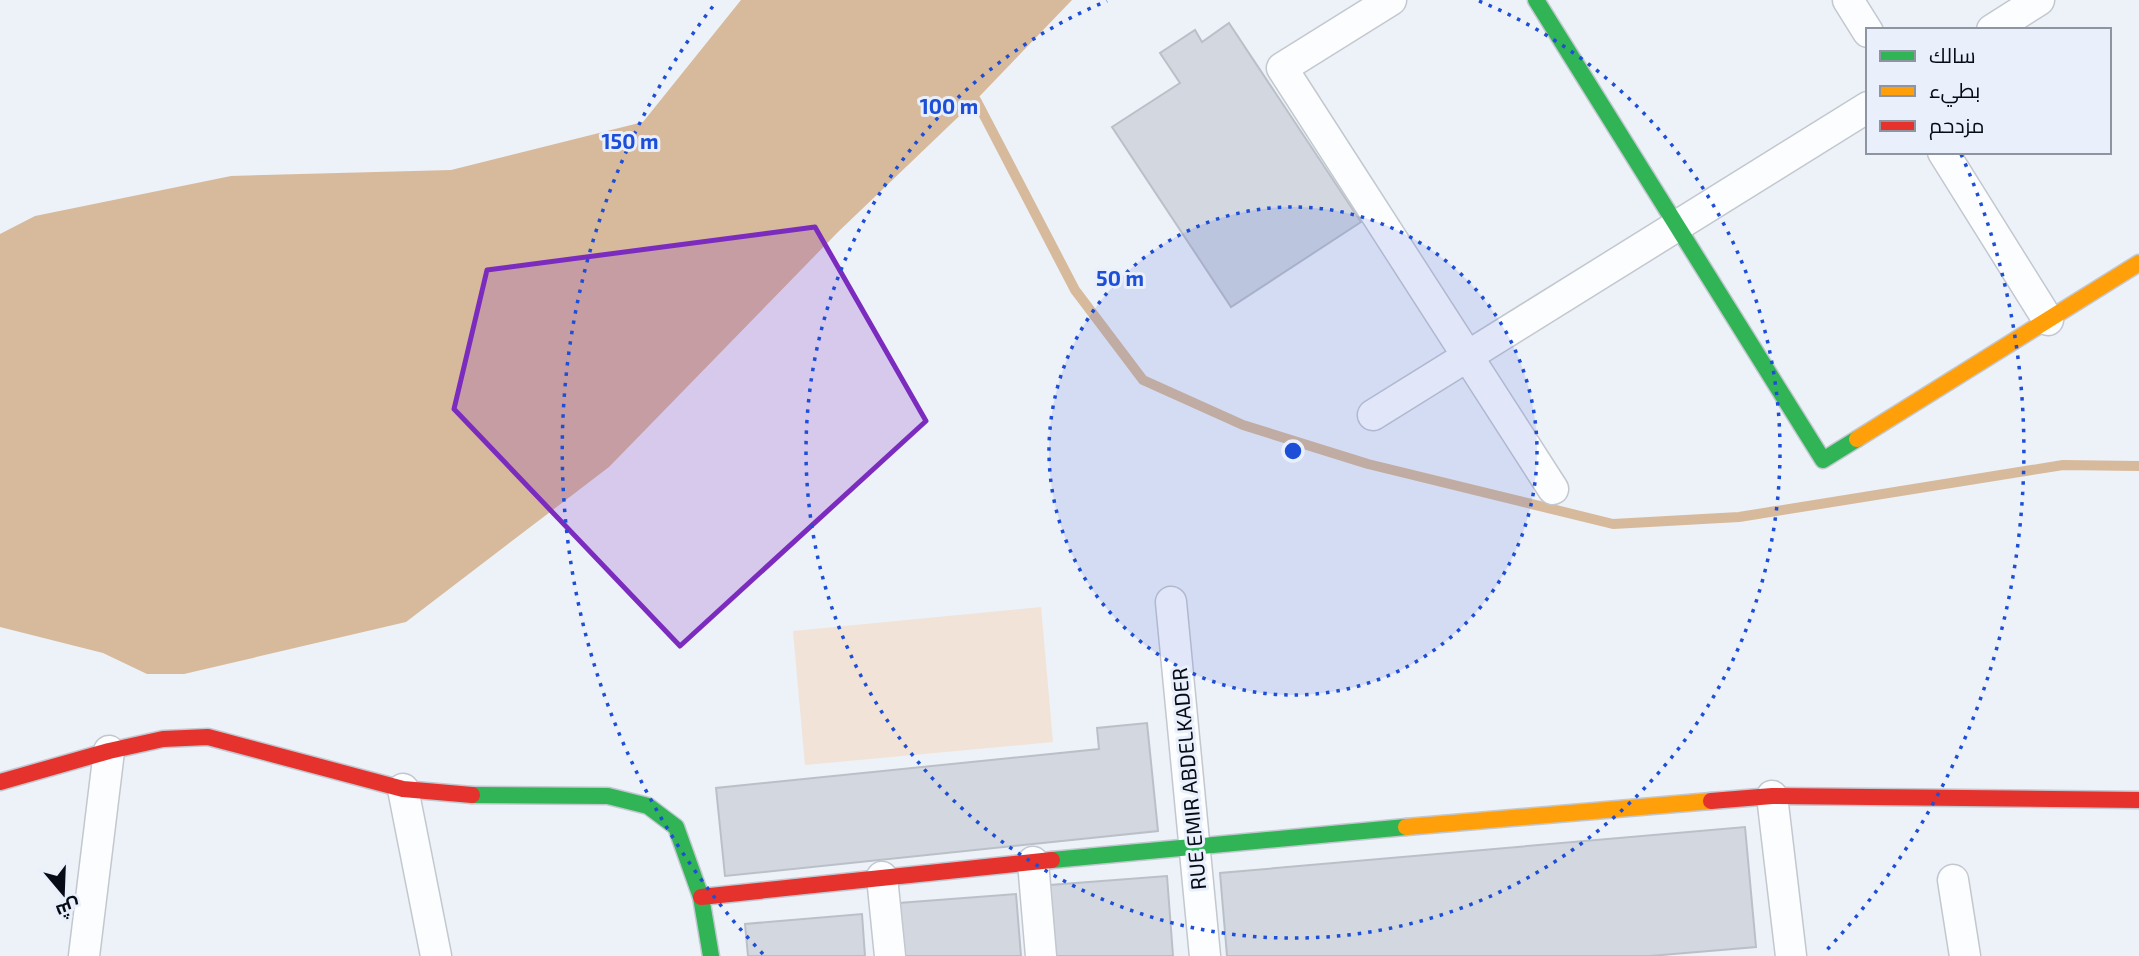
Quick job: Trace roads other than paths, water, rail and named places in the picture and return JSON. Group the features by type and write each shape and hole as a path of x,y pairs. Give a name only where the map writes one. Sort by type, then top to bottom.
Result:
{"street":[{"path":"1391,0 1282,68 1553,489"},
{"path":"1535,0 1824,460 2139,263"},
{"path":"1848,0 1866,29"},
{"path":"1995,28 2039,0"},
{"path":"1373,415 1866,108"},
{"path":"1944,154 2048,320"},
{"name":"RUE EMIR ABDELKADER","path":"1171,602 1205,956"},
{"path":"0,782 109,751 163,739 208,737 403,789 468,795 608,796 648,806 676,827 701,897 711,956"},
{"path":"84,956 109,751"},
{"path":"403,789 436,956"},
{"path":"1772,796 1791,956"},
{"path":"701,897 1195,845 1772,796 2139,800"},
{"path":"1033,862 1041,956"},
{"path":"881,877 890,956"},
{"path":"1953,880 1965,956"}],"waterway":[{"path":"976,100 1075,290 1143,380 1243,425 1368,464 1613,524 1739,517 2063,465 2139,466"}]}
